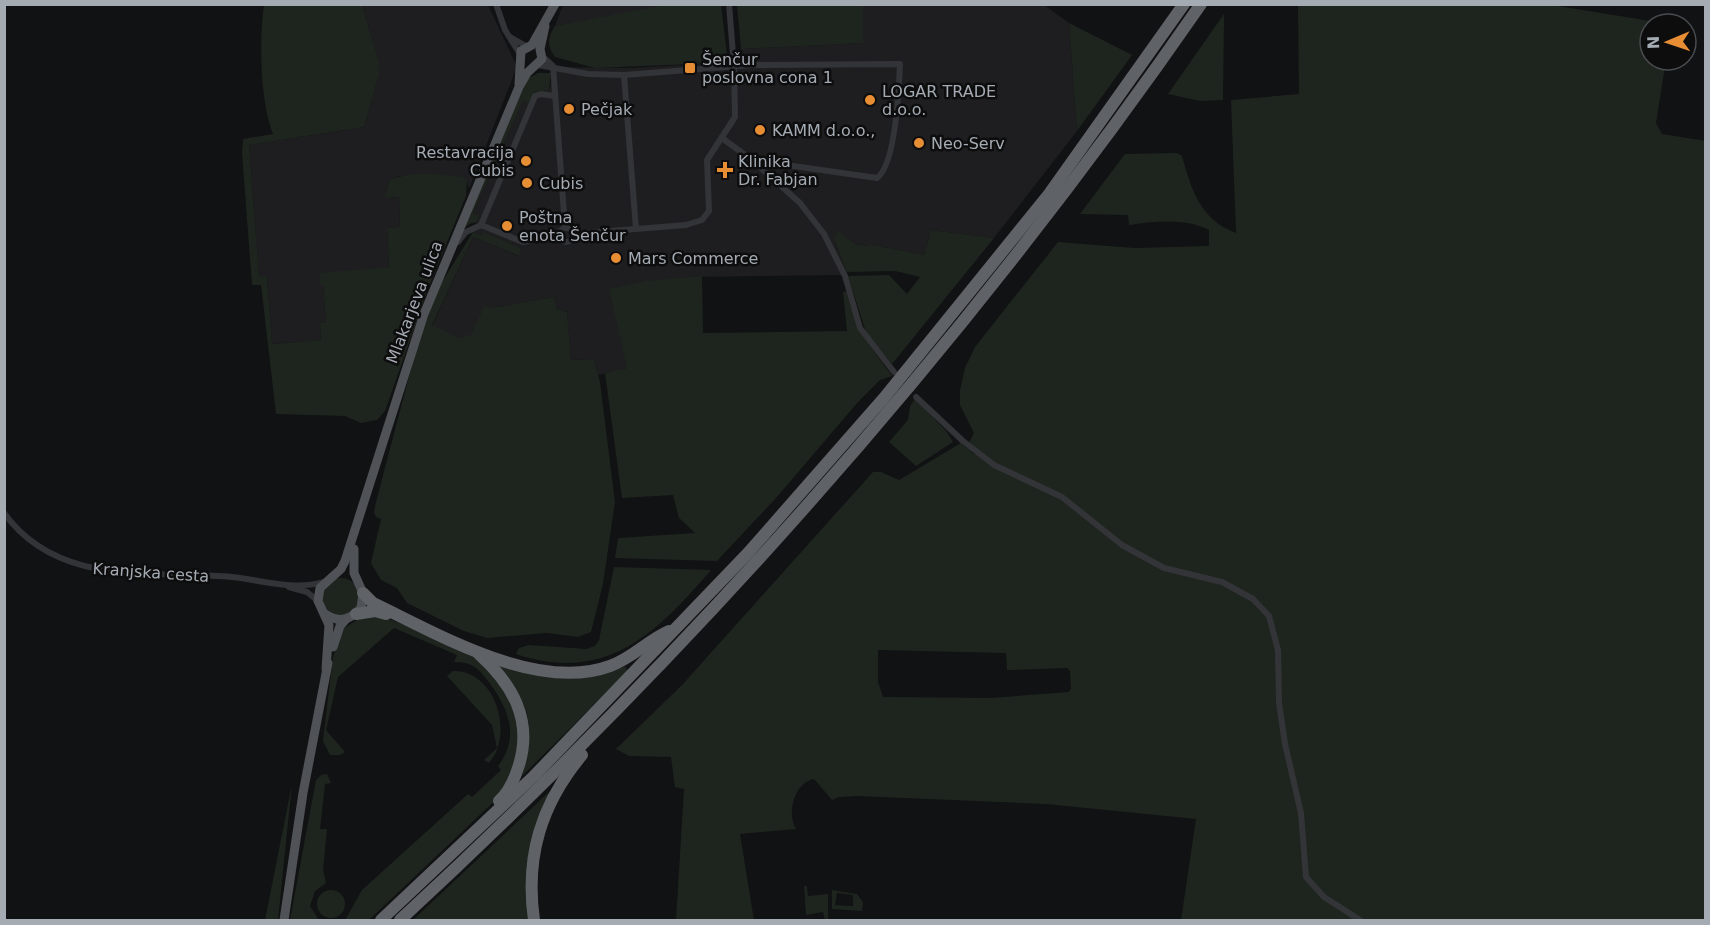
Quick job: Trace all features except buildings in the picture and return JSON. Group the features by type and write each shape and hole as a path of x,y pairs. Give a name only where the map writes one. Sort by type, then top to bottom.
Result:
{"highway":[{"path":"381,921 479,828 681,626 756,544 945,325 1049,194 1184,4"},
{"path":"400,921 592,736 796,518 958,330 1059,201 1201,4"},
{"path":"363,593 373,603 402,617 473,649 531,669 580,673 619,663 638,653 663,634 681,626"},
{"path":"351,617 375,611 402,617"},
{"path":"473,649 492,666 512,691 521,715 524,743 514,779 504,796 488,811 479,828"},
{"path":"534,921 530,878 541,822 551,799 583,754 592,736"}],"main road":[{"path":"532,55 555,4"},
{"name":"Mlakarjeva ulica","path":"356,535 409,355 440,270 532,55"},
{"path":"326,669 329,626 318,601 323,582 334,575 345,561 356,535"},
{"path":"284,921 303,794 326,669 336,635 361,608 363,593 353,568 356,535"},
{"path":"334,575 342,574 356,580"},
{"path":"324,613 338,620 351,617"}],"street":[{"path":"496,4 510,37 532,55 553,66 588,74 624,75 796,63 900,64 889,155 883,173 877,178 752,160"},
{"path":"565,227 573,234 686,225 702,220 709,211 711,203 707,160 735,117 729,4"},
{"path":"481,225 523,242 559,235 565,227 553,66"},
{"path":"624,75 636,229"},
{"path":"440,270 462,235 481,225 535,96 541,94 554,96"},
{"path":"722,138 752,160 800,203 824,234 844,276 860,328 894,372"},
{"path":"559,235 566,242 573,234"},
{"path":"916,397 963,441 994,465 1062,497 1122,545 1164,568 1222,582 1253,599 1269,616 1278,650 1279,703 1285,744 1301,813 1306,877 1324,897 1360,921"},
{"name":"Kranjska cesta","path":"4,513 39,547 88,568 112,572 232,577 280,584"},
{"path":"280,584 307,586 323,582"},
{"path":"280,584 307,592 318,601"}],"shaded area":[{"path":"670,4 721,5 727,55 718,63 595,68 555,57 550,49 549,38 555,26"},
{"path":"264,5 362,5 379,62 379,75 364,127 249,145 259,276 267,277 272,344 321,340 320,323 326,322 320,273 389,267 387,228 400,227 399,197 385,198 389,181 406,175 425,174 463,177 467,181 466,196 428,289 385,411 377,420 361,423 345,416 276,414 261,285 252,285 242,153 243,139 273,134 263,88 261,35"},
{"path":"362,5 488,5 517,67 469,189 467,181 455,176 399,176 389,181 386,198 399,197 400,227 387,228 389,267 321,285 323,285 326,322 320,323 321,340 272,344 267,278 259,277 249,145 364,127 379,75 379,63"},
{"path":"563,5 670,5 555,26"},
{"path":"737,5 863,5 863,43 741,49"},
{"path":"863,5 1044,5 1069,23 1077,131 994,238 931,230 924,255 869,244 869,246 834,241 847,272 841,275 692,277 627,368 598,375 594,359 571,360 567,312 557,309 554,297 491,308 469,337 462,340 432,326 473,237 518,256 521,248 484,232 481,235 473,232 479,217 473,213 523,100 535,92 549,90 555,67 632,68 718,63 727,55 741,49 862,43"},
{"path":"1298,5 1552,5 1638,19 1638,72 1664,72 1656,123 1662,134 1706,141 1705,920 1181,920 1196,819 1046,804 857,796 839,797 832,800 814,779 802,786 794,799 792,815 796,829 740,834 754,920 676,920 684,789 675,787 671,757 629,756 616,749 682,685 873,472 881,472 899,480 961,443 974,454 979,451 969,443 974,433 960,405 960,390 965,368 975,347 1058,242 1134,248 1209,246 1209,230 1200,226 1180,222 1129,225 1128,215 1080,214 1125,154 1177,153 1182,156 1189,180 1205,211 1214,220 1236,233 1231,100 1299,94","holes":["878,650 1006,653 1007,670 1067,668 1070,671 1071,689 1068,692 992,698 883,697 878,682"]},
{"path":"1224,14 1223,100 1200,101 1168,94"},
{"path":"1069,23 1132,55 1077,131"},
{"path":"538,73 551,73 549,90 535,92 529,103 523,101 473,213 479,216 477,222 469,224 459,233 525,85 529,78"},
{"path":"931,230 994,238 892,364 866,332 848,276 889,275 907,294 920,277 895,271 847,272 834,240 838,231 855,244 868,246 869,244 924,255"},
{"path":"473,232 481,235 484,232 521,248 519,256 473,237 432,325 462,339 465,335 470,336 485,305 491,308 554,297 557,309 567,312 571,360 594,359 600,382 615,502 603,584 591,632 578,637 547,633 487,638 464,631 407,603 397,588 381,580 371,563 381,519 376,517 374,512 376,502 417,346 439,287"},
{"path":"702,276 703,333 847,331 843,292 846,291 859,331 892,376 880,380 858,402 776,498 717,561 615,558 618,538 695,533 679,518 673,495 622,498 605,373 627,368 609,289 646,281"},
{"path":"915,399 947,432 953,442 916,466 889,442 908,420 910,406"},
{"path":"614,567 711,570 670,614 649,633 627,647 603,657 577,663 548,662 516,654 519,648 529,645 586,649 595,646 599,640"},
{"path":"341,578 354,584 360,597 354,610 341,616 328,610 322,597 328,584"},
{"path":"363,616 386,618 437,637 476,658 512,698 521,747 503,793 369,920 345,920 362,890 468,794 472,797 501,770 498,766 505,756 510,735 510,725 503,705 480,671 466,663 454,662 457,655 394,628 338,677 326,730 345,752 340,755 330,755 323,741 333,657 343,629"},
{"path":"494,661 512,666 612,671 625,666 628,671 522,776 529,740 527,714 515,689"},
{"path":"453,671 468,673 480,681 490,692 496,705 500,720 500,736 497,750 489,763 484,760 497,748 492,725 447,676"},
{"path":"327,774 331,783 325,784 320,829 327,829 323,870 326,883 315,891 310,906 319,920 290,920 316,780 321,775"},
{"path":"292,784 278,920 265,920"},
{"path":"550,791 543,810 531,920 413,920"},
{"path":"804,886 807,886 808,896 828,894 828,920 825,920 823,912 806,915"},
{"path":"331,890 341,894 345,904 341,914 331,918 321,914 317,904 321,894"},
{"path":"832,890 857,894 863,902 862,911 832,909","holes":["837,893 853,895 853,906 835,905"]}],"place":[{"name":"Šenčur poslovna cona 1","path":"690,68"},
{"name":"LOGAR TRADE d.o.o.","path":"870,100"},
{"name":"Pečjak","path":"569,109"},
{"name":"KAMM d.o.o.,","path":"760,130"},
{"name":"Neo-Serv","path":"919,143"},
{"name":"Restavracija Cubis","path":"526,161"},
{"name":"Klinika Dr. Fabjan","path":"725,170"},
{"name":"Cubis","path":"527,183"},
{"name":"Poštna enota Šenčur","path":"507,226"},
{"name":"Mars Commerce","path":"616,258"}]}
